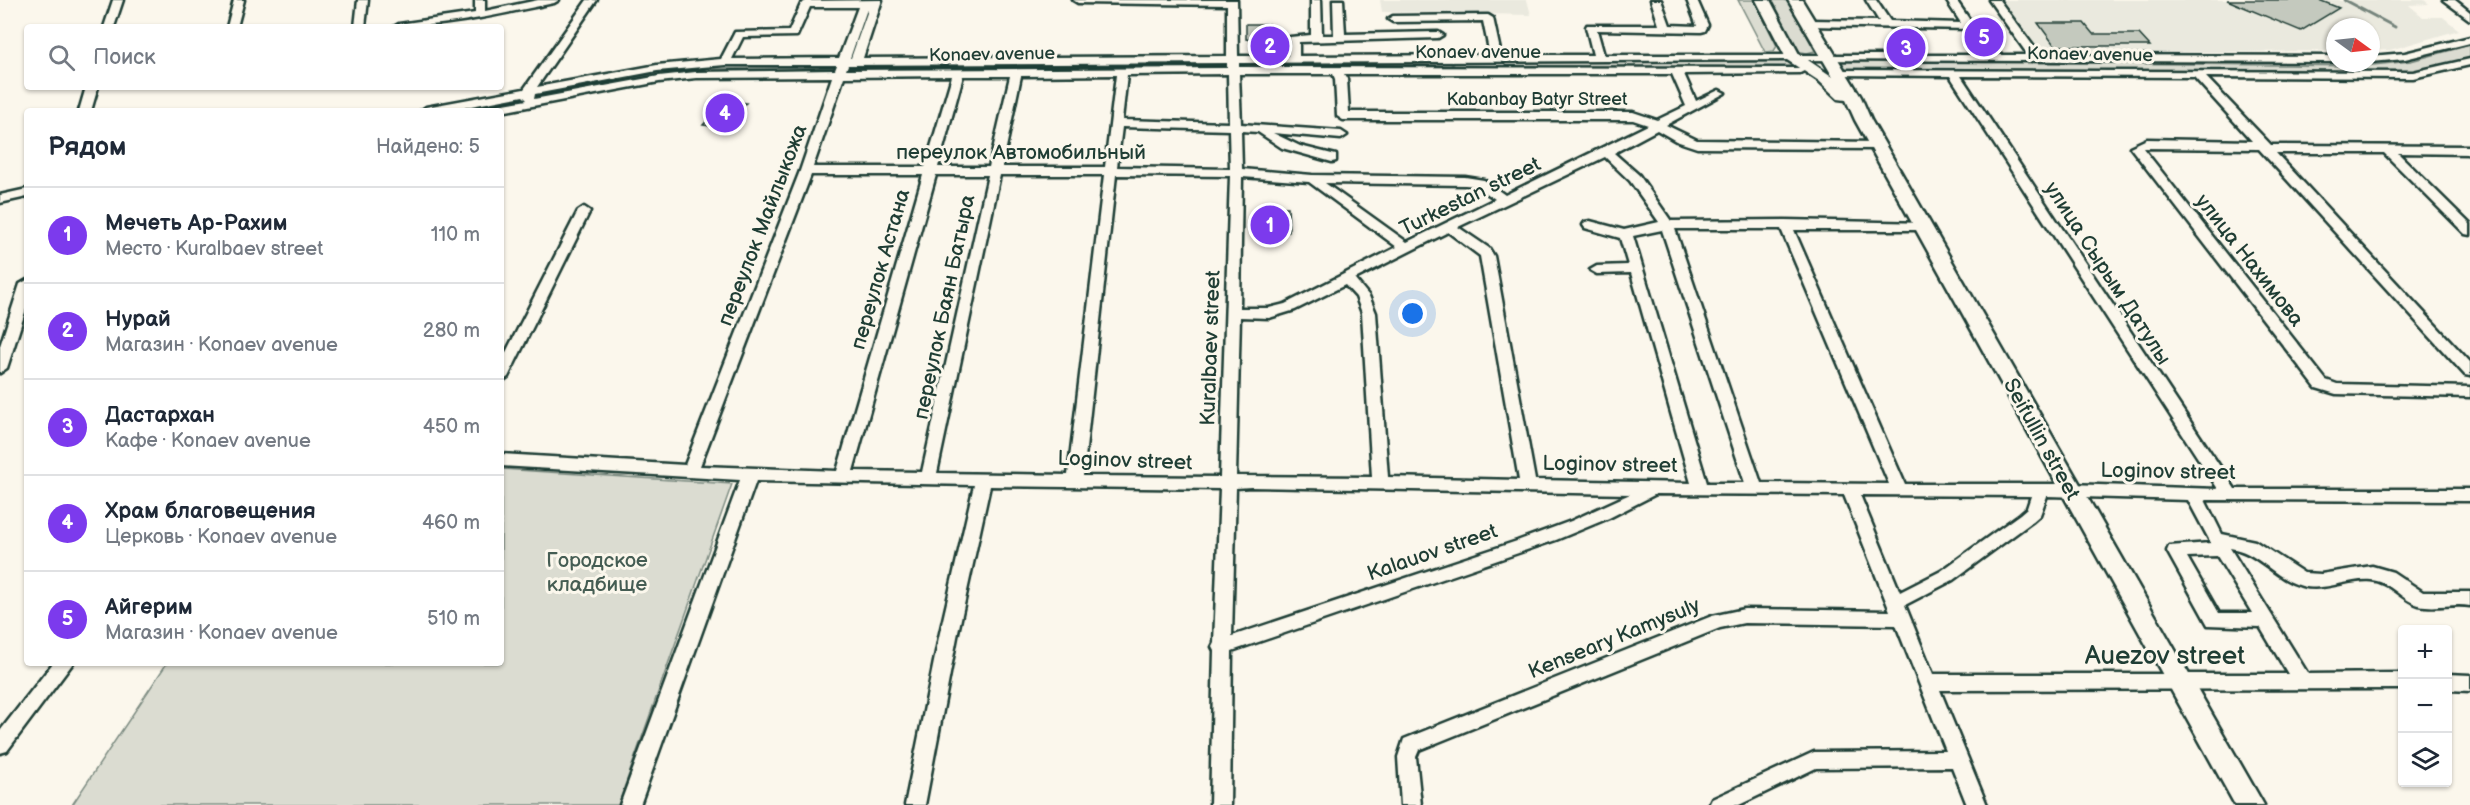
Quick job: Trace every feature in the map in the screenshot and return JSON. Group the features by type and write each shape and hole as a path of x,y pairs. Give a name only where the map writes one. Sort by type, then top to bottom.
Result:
{"main road":[{"path":"1763,0 1802,66 1840,92 1863,120"},
{"name":"Seifullin street","path":"1795,0 1838,72 2069,490 2250,805"},
{"name":"Konaev avenue","path":"1802,66 1838,72"}],"street":[{"path":"111,24 118,0"},
{"path":"233,24 239,0"},
{"path":"360,24 363,0"},
{"path":"480,0 480,15"},
{"path":"419,24 554,0"},
{"path":"529,97 592,0"},
{"path":"1078,0 1232,1"},
{"path":"1316,0 1317,38"},
{"path":"1338,0 1340,38"},
{"path":"1661,0 1655,0 1666,28"},
{"path":"1600,58 1591,27 1702,27 1692,0"},
{"path":"1871,0 1886,24"},
{"path":"1808,23 1969,26 1951,0"},
{"path":"1995,0 2036,57"},
{"path":"2448,0 2470,17"},
{"path":"2457,0 2470,6"},
{"path":"725,62 739,34 793,34 806,4 874,1 856,61"},
{"name":"переулок Майлыкожа","path":"691,470 806,171 861,10 874,1"},
{"name":"Kuralbaev street","path":"1220,805 1221,646 1236,173 1232,1"},
{"path":"1393,19 1488,18 1496,59"},
{"path":"1293,60 1294,39 1438,35"},
{"path":"2380,58 2405,56 2470,40"},
{"name":"Konaev avenue","path":"448,108 677,77 841,68 856,61 1232,66 1337,71 1677,71 1802,66 1828,57 2326,59"},
{"name":"Konaev avenue","path":"496,108 529,97 657,68 725,62 958,74 1122,71 1232,66 1293,60 1600,58 1802,66"},
{"name":"Konaev avenue","path":"1838,72 2421,74 2470,62"},
{"path":"1075,480 1122,71"},
{"name":"Kabanbay Batyr Street","path":"1337,71 1341,79 1343,116 1633,116 1683,141 1706,145 1878,146"},
{"path":"1677,71 1692,106"},
{"name":"улица Сырым Датулы","path":"1953,72 2230,495"},
{"name":"переулок Баян Батыра","path":"928,479 1016,73"},
{"name":"переулок Астана","path":"843,477 958,74"},
{"path":"2197,74 2470,371"},
{"path":"86,108 91,90"},
{"name":"Turkestan street","path":"1233,312 1259,314 1278,311 1449,226 1606,152 1719,93"},
{"path":"1117,123 1234,125 1263,131 1291,130 1341,135"},
{"path":"1263,131 1290,147 1332,158"},
{"name":"улица Нахимова","path":"2266,147 2146,143 2138,144 2136,147 2321,384 2336,389 2470,392"},
{"path":"2266,147 2470,150"},
{"path":"2386,149 2470,231"},
{"path":"1606,152 1635,178 1667,225 1755,489"},
{"name":"переулок Автомобильный","path":"806,171 1112,171 1236,173 1312,179 1465,181 1480,183 1504,200"},
{"path":"1312,179 1365,220 1407,248"},
{"path":"0,199 24,194"},
{"path":"504,370 584,211"},
{"path":"1785,224 1899,489"},
{"path":"1590,225 1626,235"},
{"path":"1626,235 1631,231 1667,225 1922,226"},
{"path":"1449,226 1487,256 1528,485"},
{"path":"1626,235 1701,489"},
{"path":"1597,270 1635,269"},
{"path":"1347,278 1362,296 1369,313 1380,483"},
{"path":"0,368 24,293"},
{"name":"Loginov street","path":"504,460 750,475 983,480 1226,484 1251,481 1701,489 2069,490 2230,495 2470,495"},
{"path":"630,805 750,475"},
{"path":"915,805 948,637 983,480"},
{"name":"Kalauov street","path":"1221,646 1282,628 1498,554 1611,510 1654,488"},
{"path":"1849,488 1977,805"},
{"path":"1900,610 1910,597 2026,518 2034,511 2041,490"},
{"path":"2193,493 2220,544 2302,680"},
{"path":"2265,620 2214,620 2175,550 2220,544 2252,548 2291,575 2306,580 2323,581 2355,573 2374,573 2394,579 2420,598 2445,599 2456,596 2470,599"},
{"name":"Kenseary Kamysuly","path":"1411,805 1407,757 1411,745 1718,621 1744,616 1900,610"},
{"path":"0,745 62,666"},
{"name":"Auezov street","path":"1929,682 2398,681"},
{"path":"2452,682 2470,682"},
{"path":"1719,805 1814,760 1959,759"}],"shaded area":[{"path":"1380,0 1527,0 1531,15 1382,12"},
{"path":"1999,0 2424,0 2429,4 2409,5 2423,17 2443,17 2459,30 2390,50 2380,51 2380,18 2326,18 2326,51 2038,54"}],"green space":[{"path":"1738,0 1754,0 1777,46 1774,51 1765,52"},
{"path":"1768,0 1788,0 1815,51 1807,53 1796,51"},
{"path":"2470,45 2470,61 2424,74 1845,69 1839,60 2326,66 2326,72 2380,72 2380,64 2411,61"},
{"path":"1513,61 1784,61 1792,63 1795,67 1505,68 1505,63"},
{"path":"1450,63 1455,66 1453,69 1344,69 1343,67 1348,64"},
{"path":"1215,66 1215,71 857,71 863,67"},
{"path":"833,67 837,71 700,75 536,98 542,94 682,69"},
{"name":"Городское кладбище","path":"504,469 732,484 618,805 72,805 165,666 504,666"}],"building":[{"path":"2227,0 2319,0 2339,8 2301,31"},
{"path":"2038,23 2084,23 2093,34 2139,34 2150,46 2055,46"},
{"path":"1246,24 1269,24 1269,50 1258,50 1258,41 1246,39"},
{"path":"727,100 746,103 718,127 703,125"},
{"path":"1266,207 1288,207 1289,232 1251,232 1252,217 1266,217"}],"waterway":[{"path":"2344,0 2395,27"}],"place":[{"name":"Айгерим","path":"1984,37"},
{"name":"Нурай","path":"1270,46"},
{"name":"Дастархан","path":"1906,48"},
{"name":"Храм благовещения","path":"725,113"},
{"name":"Мечеть Ар-Рахим","path":"1270,225"}]}
